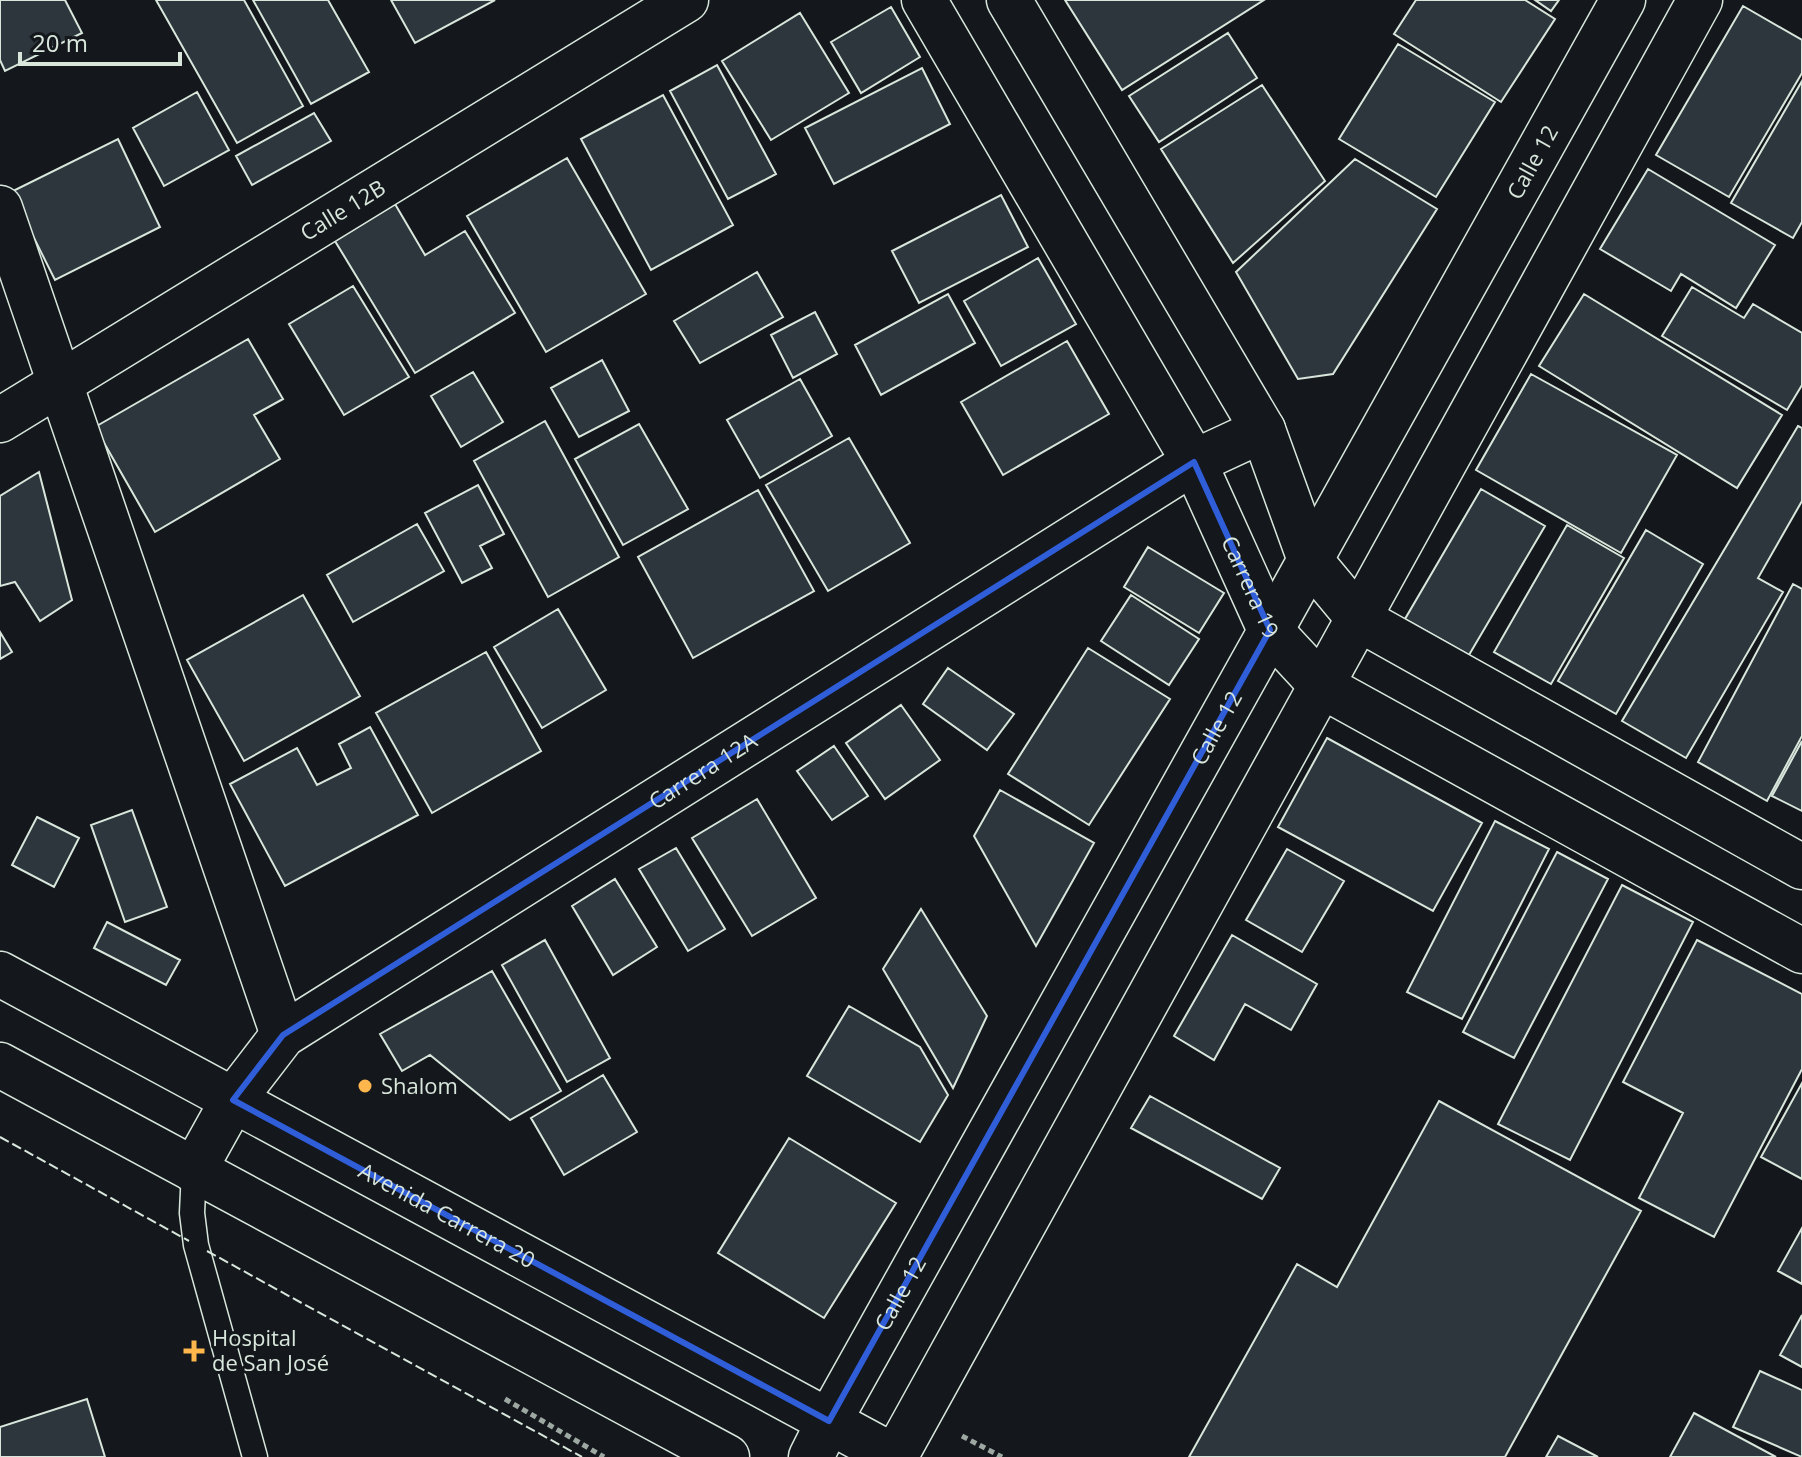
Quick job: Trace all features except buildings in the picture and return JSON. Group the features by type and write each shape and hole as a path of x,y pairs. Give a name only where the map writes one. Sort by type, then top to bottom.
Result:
{"street":[{"name":"Calle 12B","path":"0,420 686,0"},
{"name":"Carrera 19","path":"924,0 1194,462 1270,630 1322,686 1802,951"},
{"path":"1009,0 1263,430 1310,560 1359,619 1802,867"},
{"name":"Calle 12","path":"820,1439 1623,0"},
{"path":"895,1457 1700,0"},
{"path":"1532,163 1596,190"},
{"path":"0,208 283,1035"},
{"name":"Carrera 12A","path":"194,1170 233,1100 283,1035 1194,462 1263,430"},
{"name":"Avenida Carrera 20","path":"0,974 233,1100 820,1439 895,1457"},
{"path":"0,1065 727,1457"}],"lane":[{"path":"194,1170 192,1213 196,1245 255,1457"}],"highlighted area":[{"path":"1194,462 1270,630 829,1421 233,1100 283,1035"}],"fence":[{"path":"0,1137 189,1241"},
{"path":"207,1251 582,1457"}],"place":[{"name":"Shalom","path":"365,1086"},
{"name":"Hospital de San José","path":"194,1351"}]}
